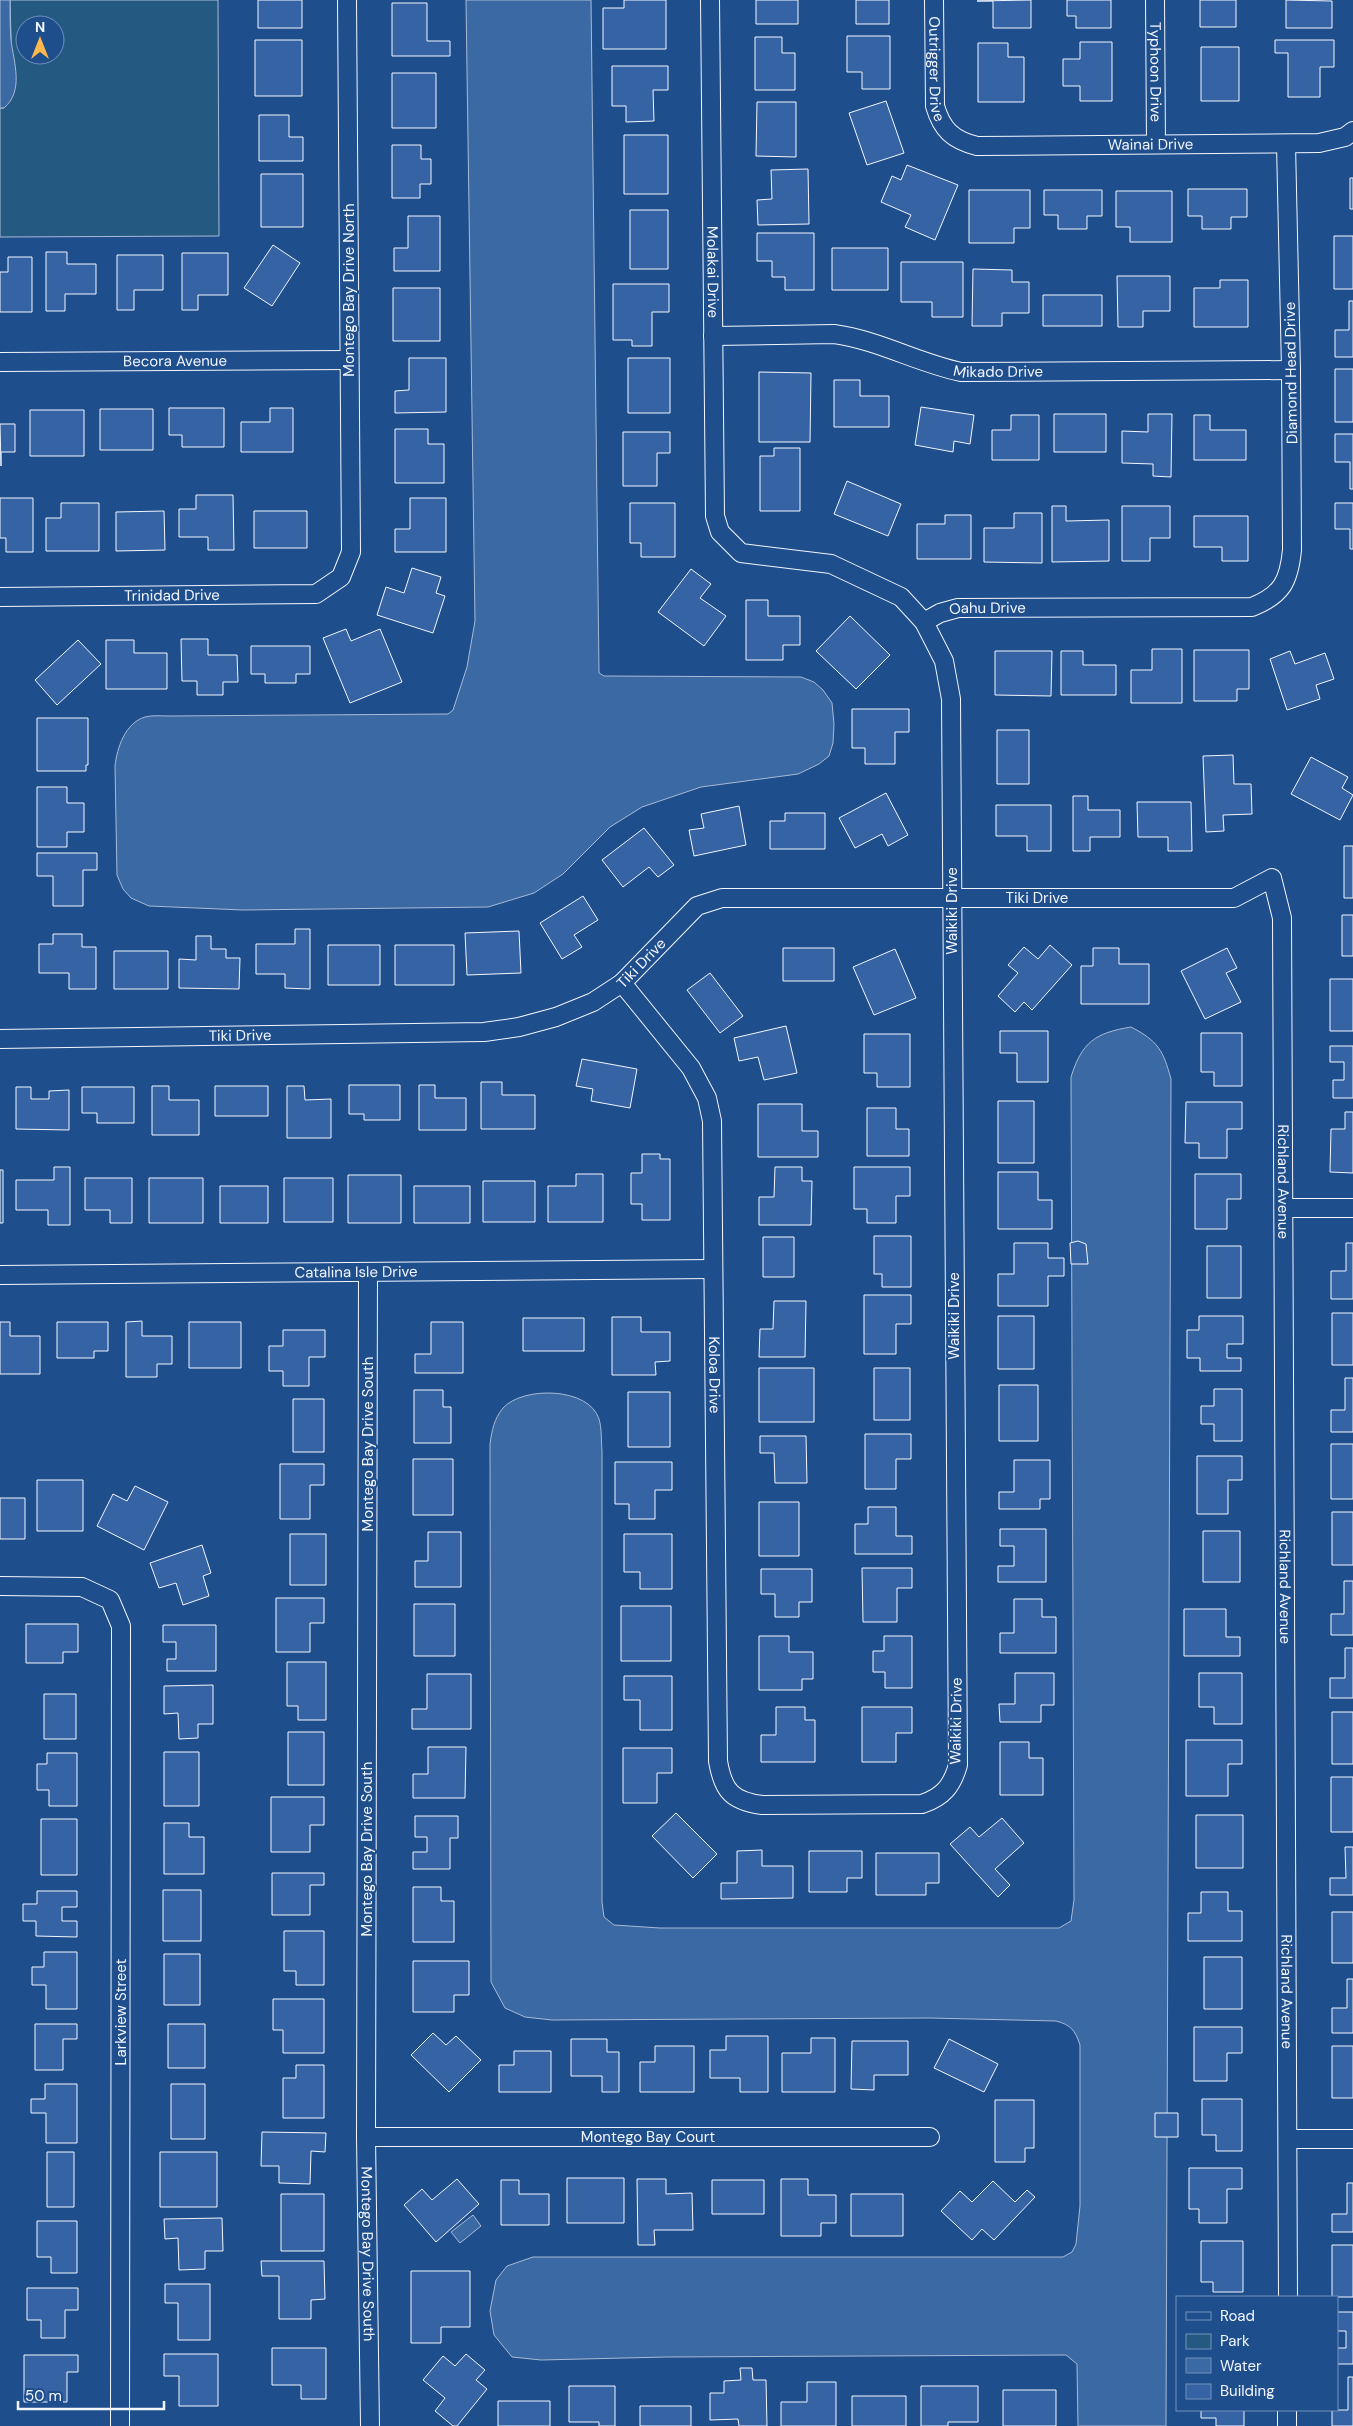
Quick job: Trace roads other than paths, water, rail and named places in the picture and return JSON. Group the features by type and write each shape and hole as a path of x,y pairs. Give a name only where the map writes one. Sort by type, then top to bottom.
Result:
{"street":[{"name":"Montego Bay Drive North","path":"340,577 351,552 346,0"},
{"name":"Molakai Drive","path":"710,0 715,516 720,532 741,553 752,556 791,558 831,564 901,597 924,622"},
{"name":"Outrigger Drive","path":"934,0 935,106 940,121 949,132"},
{"name":"Typhoon Drive","path":"1155,0 1156,144"},
{"name":"Wainai Drive","path":"949,132 961,142 977,146 1286,144 1332,141 1345,137 1353,131"},
{"name":"Diamond Head Drive","path":"1273,597 1288,576 1292,550 1291,370 1286,144"},
{"name":"Mikado Drive","path":"713,336 834,334 852,337 936,367 961,372 1291,370"},
{"name":"Becora Avenue","path":"0,362 349,360"},
{"name":"Trinidad Drive","path":"0,597 316,594 340,577"},
{"name":"Oahu Drive","path":"924,622 940,613 958,608 1252,607 1273,597"},
{"name":"Waikiki Drive","path":"731,1795 746,1803 762,1806 922,1804 936,1800 948,1790 956,1772 958,1755 951,699 944,661 924,622"},
{"name":"Tiki Drive","path":"0,1039 484,1032 519,1027 556,1017 593,1002 622,982 697,906 722,898 1234,898 1272,878"},
{"name":"Richland Avenue","path":"1272,878 1282,918 1289,2139 1288,2296"},
{"name":"Koloa Drive","path":"622,982 691,1068 707,1098 712,1121 718,1761 721,1779 731,1795"},
{"path":"1284,1208 1353,1208"},
{"name":"Catalina Isle Drive","path":"0,1275 713,1269"},
{"name":"Montego Bay Drive South","path":"368,1272 366,2137 370,2426"},
{"name":"Larkview Street","path":"0,1586 82,1588 110,1600 121,1626 120,2426"},
{"name":"Montego Bay Court","path":"366,2137 930,2137"},
{"path":"1289,2139 1353,2139"},
{"path":"1287,2411 1287,2426"}],"water":[{"path":"0,0 10,0 11,40 16,76 14,93 4,108 0,108"},
{"path":"466,0 591,0 599,673 604,676 801,677 814,682 823,690 832,703 833,743 829,756 819,764 798,774 701,787 642,807 610,827 563,874 534,893 488,907 243,910 149,906 131,898 123,889 117,875 115,766 123,737 127,730 138,720 154,716 448,714 453,710 467,667 475,621"},
{"path":"1131,1027 1148,1037 1158,1047 1171,1079 1166,2426 1078,2426 1077,2364 1066,2355 666,2357 541,2360 512,2357 494,2335 490,2311 496,2280 507,2266 533,2257 1063,2257 1072,2252 1076,2244 1080,2206 1080,2045 1076,2035 1069,2026 1056,2021 930,2018 552,2020 525,2017 505,2008 491,1982 490,1444 497,1416 503,1408 512,1401 540,1393 555,1393 583,1401 593,1408 600,1423 602,1451 602,1902 604,1917 614,1925 660,1928 1059,1928 1071,1921 1074,1900 1071,1077 1080,1055 1092,1041 1108,1032"},
{"path":"473,2215 481,2226 460,2243 451,2232"}]}
